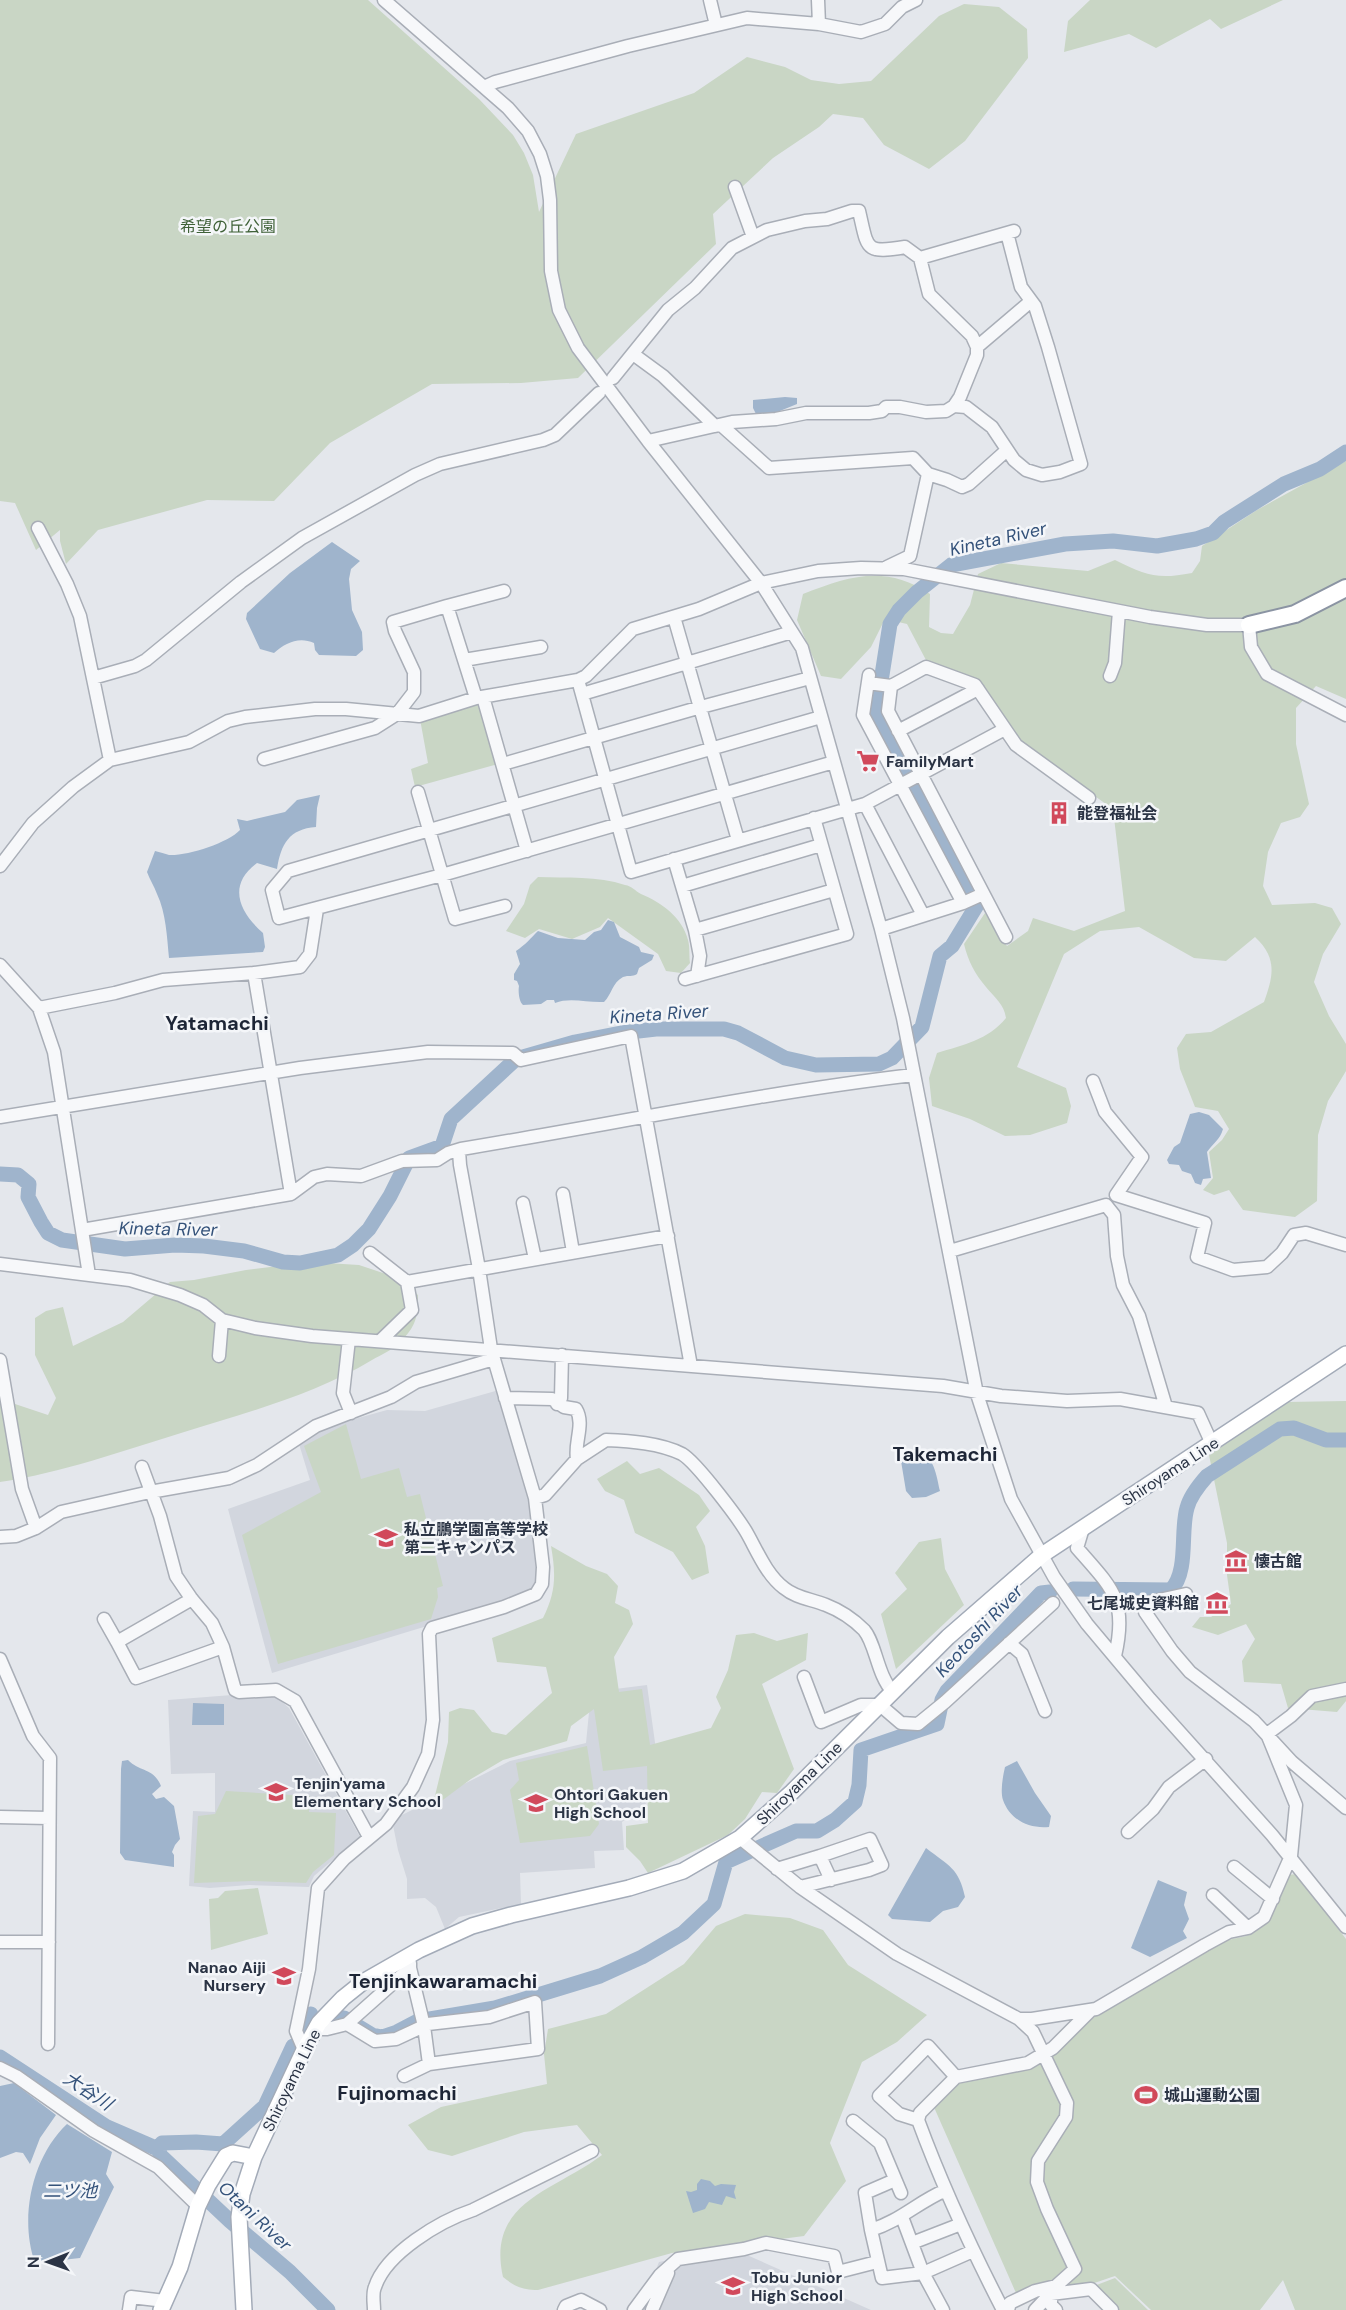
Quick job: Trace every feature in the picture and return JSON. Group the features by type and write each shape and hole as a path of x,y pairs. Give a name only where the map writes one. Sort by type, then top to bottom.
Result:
{"highway":[{"path":"1249,626 1295,614 1346,588"}],"main road":[{"name":"Shiroyama Line","path":"244,2310 239,2220 242,2194 254,2157 304,2050 316,2028 343,1998 363,1982 410,1961 472,1926 629,1888 749,1846 792,1792 879,1705 948,1637 1042,1555 1346,1354"},
{"path":"163,2305 180,2267 208,2185 226,2156 233,2153 254,2157"}],"street":[{"path":"384,0 508,108 528,131 540,154 547,176 550,201 551,272 560,310 578,348 648,441 761,583 802,648 881,929 903,1018 977,1394 1011,1499 1064,1593 1088,1624 1150,1699 1291,1856 1346,1927"},
{"path":"710,0 716,25"},
{"path":"818,0 819,24"},
{"path":"484,87 562,64 747,18 819,24 861,32 885,24 902,7 916,0"},
{"path":"735,187 753,237"},
{"path":"614,378 668,310 695,288 732,249 767,230 805,221 827,219 852,211 859,211 867,244 872,248 879,251 905,247 920,258 929,294 972,336 977,347 977,355 954,406 946,411 926,412 900,407 885,407 882,411 869,413 806,413 776,419 732,422 648,441"},
{"path":"920,258 1011,232 1021,287 1035,306 1081,464 1060,472 1042,474 1026,470 1006,450 999,435 992,427 966,407 954,406"},
{"path":"977,347 1031,301"},
{"path":"633,354 663,376 769,468 913,458 928,474 962,488 1006,450"},
{"path":"93,678 135,666 146,660 241,582 302,537 415,475 440,464 555,435 599,393"},
{"path":"884,569 910,556 928,474"},
{"path":"38,528 80,615 110,760"},
{"path":"0,866 33,823 73,787 110,760 189,742 228,722 245,717 315,709 346,709 419,716 479,698 578,680 585,676 633,628 699,609 761,583 818,571 904,569 1119,611 1207,625 1249,626 1251,647 1267,674 1346,715"},
{"path":"264,759 375,728 397,714 414,692 414,672 393,622 504,591"},
{"path":"447,606 464,660 503,764 527,851"},
{"path":"1110,676 1115,663 1119,611"},
{"path":"674,617 738,840"},
{"path":"582,694 792,632"},
{"path":"464,660 541,646"},
{"path":"963,903 902,784 863,715 868,679 891,686 926,666 975,685 1016,745 1089,798"},
{"path":"503,764 810,678"},
{"path":"578,680 631,872 865,804 1005,729"},
{"path":"891,686 888,711 1006,937"},
{"path":"898,730 978,689"},
{"path":"821,717 288,871 272,890 279,918 442,875 834,762"},
{"path":"418,792 455,919 505,906"},
{"path":"865,804 923,915"},
{"path":"674,859 695,930 700,956 691,978 847,934 814,819"},
{"path":"681,886 821,845"},
{"path":"695,930 834,890"},
{"path":"881,929 963,903 983,894"},
{"path":"39,1008 115,993 163,980 300,967 310,954 317,909"},
{"path":"0,965 39,1008 54,1052 89,1275"},
{"path":"254,973 291,1194"},
{"path":"0,1117 300,1068 428,1052 513,1053 520,1058 631,1036 691,1365"},
{"path":"83,1239 291,1194 314,1177 327,1174 361,1176 408,1162 437,1160 448,1153 647,1115 838,1084 914,1075"},
{"path":"950,1251 1112,1202 1142,1157 1105,1112 1093,1081"},
{"path":"304,2050 296,2031 309,1970 318,1888 344,1859 386,1824 413,1787 428,1754 433,1720 429,1634 432,1628 504,1607 536,1594 541,1587 543,1567 535,1498 493,1354 459,1151"},
{"path":"563,1194 573,1252"},
{"path":"1116,1195 1205,1222 1197,1257 1233,1270 1267,1267 1282,1253 1294,1235 1306,1233 1346,1245"},
{"path":"523,1203 535,1259"},
{"path":"1106,1205 1114,1215 1117,1256 1123,1285 1139,1316 1166,1407"},
{"path":"408,1281 668,1236"},
{"path":"370,1253 408,1281 412,1310 380,1341"},
{"path":"0,1264 130,1280 180,1295 203,1305 222,1320 255,1328 493,1354 562,1355 943,1386 977,1394 1067,1401 1120,1399 1198,1413 1212,1443"},
{"path":"219,1356 222,1320"},
{"path":"349,1339 343,1394 351,1413"},
{"path":"0,1537 16,1536 36,1528 61,1512 150,1492 229,1478 257,1465 316,1426 391,1397 416,1382 493,1354"},
{"path":"557,1404 561,1398 562,1355"},
{"path":"0,1360 22,1489 36,1528"},
{"path":"505,1398 552,1399 557,1404 576,1409 581,1417 576,1451 577,1460"},
{"path":"535,1498 545,1495 577,1460 606,1440 668,1449 684,1455 742,1524 769,1572 783,1587 797,1596 827,1605 865,1631 887,1686 893,1692"},
{"path":"142,1467 160,1516 177,1576 192,1599 213,1623 237,1692 276,1690 295,1701 369,1837"},
{"path":"1083,1528 1077,1548 1107,1583 1118,1601 1120,1627 1115,1656"},
{"path":"1118,1601 1145,1603 1186,1594"},
{"path":"117,1642 192,1599"},
{"path":"804,1677 821,1722 861,1705 879,1705 901,1722 918,1724 941,1706 1053,1602"},
{"path":"1145,1603 1145,1612 1172,1651 1190,1672 1267,1734 1292,1762 1346,1808"},
{"path":"104,1619 136,1678 223,1647"},
{"path":"1009,1643 1022,1654 1045,1711"},
{"path":"0,1659 33,1736 50,1758 48,2044"},
{"path":"1267,1734 1312,1696 1346,1689"},
{"path":"1003,2310 973,2252 918,2120 924,2108 956,2077 1028,2063 1053,2048 1090,2011 1229,1932 1248,1928 1264,1917 1291,1856 1296,1805 1267,1734"},
{"path":"1128,1832 1153,1809 1170,1787 1206,1759"},
{"path":"0,1817 49,1818"},
{"path":"777,1869 870,1839 882,1865 800,1887"},
{"path":"749,1846 800,1887 897,1954 1019,2019 1033,2032 1067,2103 1066,2117 1038,2161 1038,2182 1047,2209 1075,2269 1035,2310"},
{"path":"820,1856 831,1880"},
{"path":"1234,1867 1273,1899"},
{"path":"1212,1895 1248,1928"},
{"path":"0,1942 49,1942"},
{"path":"316,2028 327,2029 349,2021 410,1961"},
{"path":"410,1961 429,2064"},
{"path":"349,2021 375,2041 396,2039 423,2022 489,2017 536,2002 538,2049 429,2064 404,2076"},
{"path":"1019,2019 1090,2011"},
{"path":"918,2120 899,2114 879,2096 928,2046 956,2077"},
{"path":"0,2068 16,2076 94,2131 158,2167 200,2204"},
{"path":"853,2121 880,2143 901,2193"},
{"path":"374,2310 374,2289 384,2267 411,2243 458,2215 592,2151"},
{"path":"895,2180 865,2193 882,2278 923,2273 973,2252"},
{"path":"871,2230 890,2224 929,2198 946,2190"},
{"path":"902,2217 923,2273 943,2310"},
{"path":"912,2243 961,2224"},
{"path":"634,2310 660,2275 678,2259 744,2249 766,2243 834,2256 838,2272 877,2262"},
{"path":"652,2310 666,2276 678,2259"},
{"path":"1008,2310 1010,2303 1027,2295 1054,2290 1091,2289 1112,2310"},
{"path":"1054,2290 1051,2305 1056,2310"},
{"path":"129,2310 131,2297 163,2305"},
{"path":"564,2310 566,2306 581,2300 600,2310"}],"shaded area":[{"name":"私立鵬学園高等学校 第二キャンパス","path":"499,1390 529,1498 539,1566 537,1588 503,1603 272,1673 228,1509 310,1480 299,1444 326,1427 387,1410 425,1411"},
{"name":"Ohtori Gakuen High School","path":"647,1685 658,1764 657,1795 622,1822 624,1850 594,1851 595,1868 520,1873 521,1904 459,1917 445,1929 436,1907 425,1898 407,1899 407,1879 392,1820 510,1761 586,1743 591,1692"},
{"name":"Tenjin'yama Elementary School","path":"267,1695 279,1699 289,1708 360,1837 314,1876 309,1887 249,1885 210,1888 189,1886 193,1811 215,1812 215,1773 171,1774 168,1700"},
{"name":"Tobu Junior High School","path":"731,2248 871,2310 640,2310 659,2262"}],"green space":[{"name":"希望の丘公園","path":"0,0 368,0 479,99 513,135 533,175 539,212 576,134 694,93 747,57 785,67 811,80 839,84 871,81 939,16 964,4 999,7 1027,29 1028,58 965,141 929,169 884,145 863,118 833,114 819,127 773,158 713,214 716,244 578,378 521,383 432,384 330,443 274,501 207,500 98,530 66,564 60,541 60,530 36,550 15,503 0,501"},
{"path":"1090,0 1283,0 1221,29 1210,19 1156,48 1129,34 1064,52 1068,21"},
{"path":"1346,461 1346,699 1316,686 1296,708 1296,744 1309,804 1300,817 1281,823 1268,852 1263,886 1272,905 1315,903 1332,908 1341,924 1323,954 1314,982 1329,1016 1346,1044 1346,1071 1328,1101 1318,1135 1317,1201 1295,1217 1243,1210 1229,1190 1214,1195 1203,1190 1213,1178 1209,1152 1222,1140 1229,1129 1218,1111 1195,1107 1180,1069 1177,1048 1186,1034 1211,1032 1264,1002 1272,968 1267,952 1255,937 1226,961 1194,958 1139,927 1100,931 1064,954 1017,1067 1066,1088 1071,1106 1067,1123 1030,1135 1005,1136 970,1119 932,1106 929,1078 937,1053 983,1037 1006,1018 1001,1005 975,972 964,944 985,913 1007,946 1028,931 1033,918 1074,931 1125,911 1113,809 1016,740 978,685 927,662 907,624 885,619 871,647 841,679 821,676 797,620 803,594 852,578 883,576 898,579 930,594 929,627 941,633 953,634 970,605 978,574 1001,563 1088,571 1115,560 1152,575 1169,576 1192,573 1200,561 1202,546 1257,510"},
{"path":"475,701 480,704 498,764 415,787 411,769 428,763 420,719"},
{"path":"538,877 593,879 632,887 664,906 681,924 688,940 690,963 681,973 666,971 658,954 608,918 600,927 572,939 539,929 525,938 506,931 524,904 530,885"},
{"path":"311,1262 359,1265 398,1278 418,1295 416,1316 409,1332 393,1348 350,1372 279,1402 91,1461 0,1482 0,1399 48,1415 56,1398 35,1355 35,1318 46,1311 63,1307 73,1346 123,1322 170,1282"},
{"path":"1346,1401 1346,1701 1337,1712 1288,1708 1281,1684 1244,1682 1242,1661 1255,1639 1246,1624 1218,1635 1192,1627 1200,1617 1211,1617 1231,1604 1227,1575 1227,1543 1209,1455 1286,1402"},
{"path":"346,1424 361,1479 399,1468 407,1497 420,1494 443,1586 437,1588 438,1597 431,1619 278,1664 242,1535 321,1492 304,1446"},
{"path":"627,1461 640,1474 659,1468 699,1495 710,1511 696,1527 705,1546 709,1573 692,1580 673,1552 635,1533 624,1500 605,1491 597,1479"},
{"path":"941,1538 945,1569 964,1605 896,1669 881,1614 907,1589 895,1573 919,1542"},
{"path":"551,1546 586,1566 607,1574 618,1586 615,1603 629,1610 633,1624 614,1657 619,1692 642,1689 650,1745 711,1728 721,1708 716,1697 728,1670 736,1635 754,1633 777,1641 808,1633 806,1660 762,1684 794,1769 777,1793 762,1792 745,1819 728,1835 648,1873 626,1847 626,1826 648,1823 647,1766 603,1771 594,1709 571,1726 567,1741 503,1760 471,1779 432,1808 448,1742 449,1712 460,1708 474,1710 492,1732 506,1735 552,1693 546,1667 497,1662 492,1638 543,1618 554,1583"},
{"path":"587,1746 599,1824 590,1836 520,1843 510,1790 519,1780 516,1763"},
{"path":"226,1791 310,1796 309,1812 336,1813 334,1855 313,1872 306,1883 253,1881 194,1883 198,1816 215,1814"},
{"name":"城山運動公園","path":"1297,1874 1346,1939 1346,2310 1295,2310 1283,2280 1260,2310 1151,2310 1115,2276 1077,2286 1055,2281 1016,2293 933,2105 957,2084 1024,2070 1053,2055 1092,2016 1219,1942 1246,1936 1266,1923 1287,1875"},
{"path":"258,1888 268,1934 211,1950 209,1899 218,1898 225,1891"},
{"path":"745,1914 790,1918 823,1930 848,1965 927,2015 897,2042 862,2062 830,2143 846,2181 804,2236 672,2253 538,2290 523,2289 511,2283 503,2277 500,2251 505,2231 514,2214 528,2201 602,2155 577,2125 524,2132 452,2156 428,2150 408,2125 441,2107 547,2084 544,2054 548,2029 606,2014 684,1964 716,1926"},
{"path":"1115,2278 1148,2310 1118,2310 1094,2286"}],"water":[{"path":"797,398 797,404 775,413 757,416 753,408 753,400"},
{"path":"332,542 360,561 351,569 349,579 352,610 362,632 363,650 356,656 319,655 314,643 303,640 283,646 274,653 260,649 246,619 247,613 290,573"},
{"path":"320,795 316,827 299,831 288,839 281,852 277,869 257,863 242,880 239,889 240,898 248,916 263,933 265,947 263,952 169,958 162,909 147,872 155,851 177,855 207,848 226,840 240,830 237,819 247,821 285,812 297,800"},
{"path":"608,920 614,922 620,937 639,947 641,952 654,955 652,960 639,968 637,974 619,979 604,1002 573,1000 555,1003 554,1000 547,1000 541,1004 523,1005 519,996 519,986 514,980 514,974 520,964 516,951 538,931 558,938 585,940 594,932 601,930"},
{"path":"1199,1112 1209,1115 1223,1129 1207,1152 1211,1178 1203,1179 1201,1185 1195,1183 1191,1174 1182,1171 1179,1165 1169,1164 1167,1160 1174,1147 1180,1143 1190,1114"},
{"path":"922,1453 933,1464 940,1491 926,1497 912,1498 906,1491 900,1455"},
{"path":"193,1703 224,1704 224,1725 192,1725"},
{"path":"128,1760 158,1780 161,1786 152,1794 156,1799 164,1797 174,1806 180,1839 172,1852 174,1867 125,1860 120,1853 121,1769 122,1761"},
{"path":"1017,1761 1051,1816 1049,1827 1021,1822 1006,1807 1002,1792 1005,1767"},
{"path":"926,1848 956,1873 965,1897 958,1907 943,1911 930,1922 892,1919 888,1915"},
{"path":"1158,1880 1187,1892 1184,1905 1189,1919 1183,1931 1187,1938 1150,1957 1131,1948"},
{"name":"二ツ池","path":"14,2083 56,2115 40,2138 30,2164 23,2153 16,2152 0,2158 0,2086"},
{"name":"二ツ池","path":"67,2124 112,2152 106,2174 114,2187 80,2258 35,2263 28,2227 32,2189 45,2153"},
{"path":"701,2179 710,2181 715,2186 736,2185 734,2192 736,2199 726,2196 722,2205 709,2202 705,2209 693,2213 686,2191 697,2190 697,2184"}],"waterway":[{"name":"Kineta River","path":"0,1174 18,1175 29,1184 28,1197 41,1222 48,1233 62,1240 125,1249 175,1245 204,1246 244,1251 283,1262 300,1263 338,1255 353,1245 369,1229 390,1196 409,1158 442,1146 451,1119 516,1059 575,1042 656,1029 724,1029 738,1033 785,1058 816,1065 879,1064 892,1058 922,1027 940,956 952,946 977,905 876,713 890,624 899,610 917,592 951,565 1065,544 1113,541 1157,546 1196,539 1213,533 1224,522 1284,484 1320,469 1346,452"},
{"name":"Keotoshi River","path":"1073,1589 1171,1590 1177,1582 1182,1562 1188,1504 1207,1476 1280,1429 1294,1428 1326,1440 1346,1440"},
{"name":"Keotoshi River","path":"334,2016 344,2018 372,2035 382,2037 418,2021 495,2008 600,1976 642,1957 683,1933 714,1904 726,1862 796,1831 817,1831 835,1820 855,1802 859,1785 861,1750 937,1724 942,1700 947,1691 1041,1593 1050,1592"},
{"name":"Keotoshi River","path":"303,2024 311,2014"},
{"name":"Keotoshi River","path":"158,2149 162,2143 223,2144 265,2106 293,2046"},
{"name":"Otani River","path":"0,2057 107,2127 158,2149 161,2156 230,2221 290,2272 328,2310"}],"place":[{"name":"FamilyMart","path":"868,761"},
{"name":"能登福祉会","path":"1059,813"},
{"name":"私立鵬学園高等学校 第二キャンパス","path":"386,1538"},
{"name":"懐古館","path":"1236,1561"},
{"name":"七尾城史資料館","path":"1217,1603"},
{"name":"Tenjin'yama Elementary School","path":"276,1792"},
{"name":"Ohtori Gakuen High School","path":"536,1803"},
{"name":"Nanao Aiji Nursery","path":"284,1976"},
{"name":"城山運動公園","path":"1146,2095"},
{"name":"Tobu Junior High School","path":"733,2286"}],"district":[{"name":"Yatamachi","path":"217,1023"},
{"name":"Takemachi","path":"945,1454"},
{"name":"Tenjinkawaramachi","path":"443,1981"},
{"name":"Fujinomachi","path":"397,2093"}],"water label":[{"name":"大谷川","path":"88,2091"}]}
